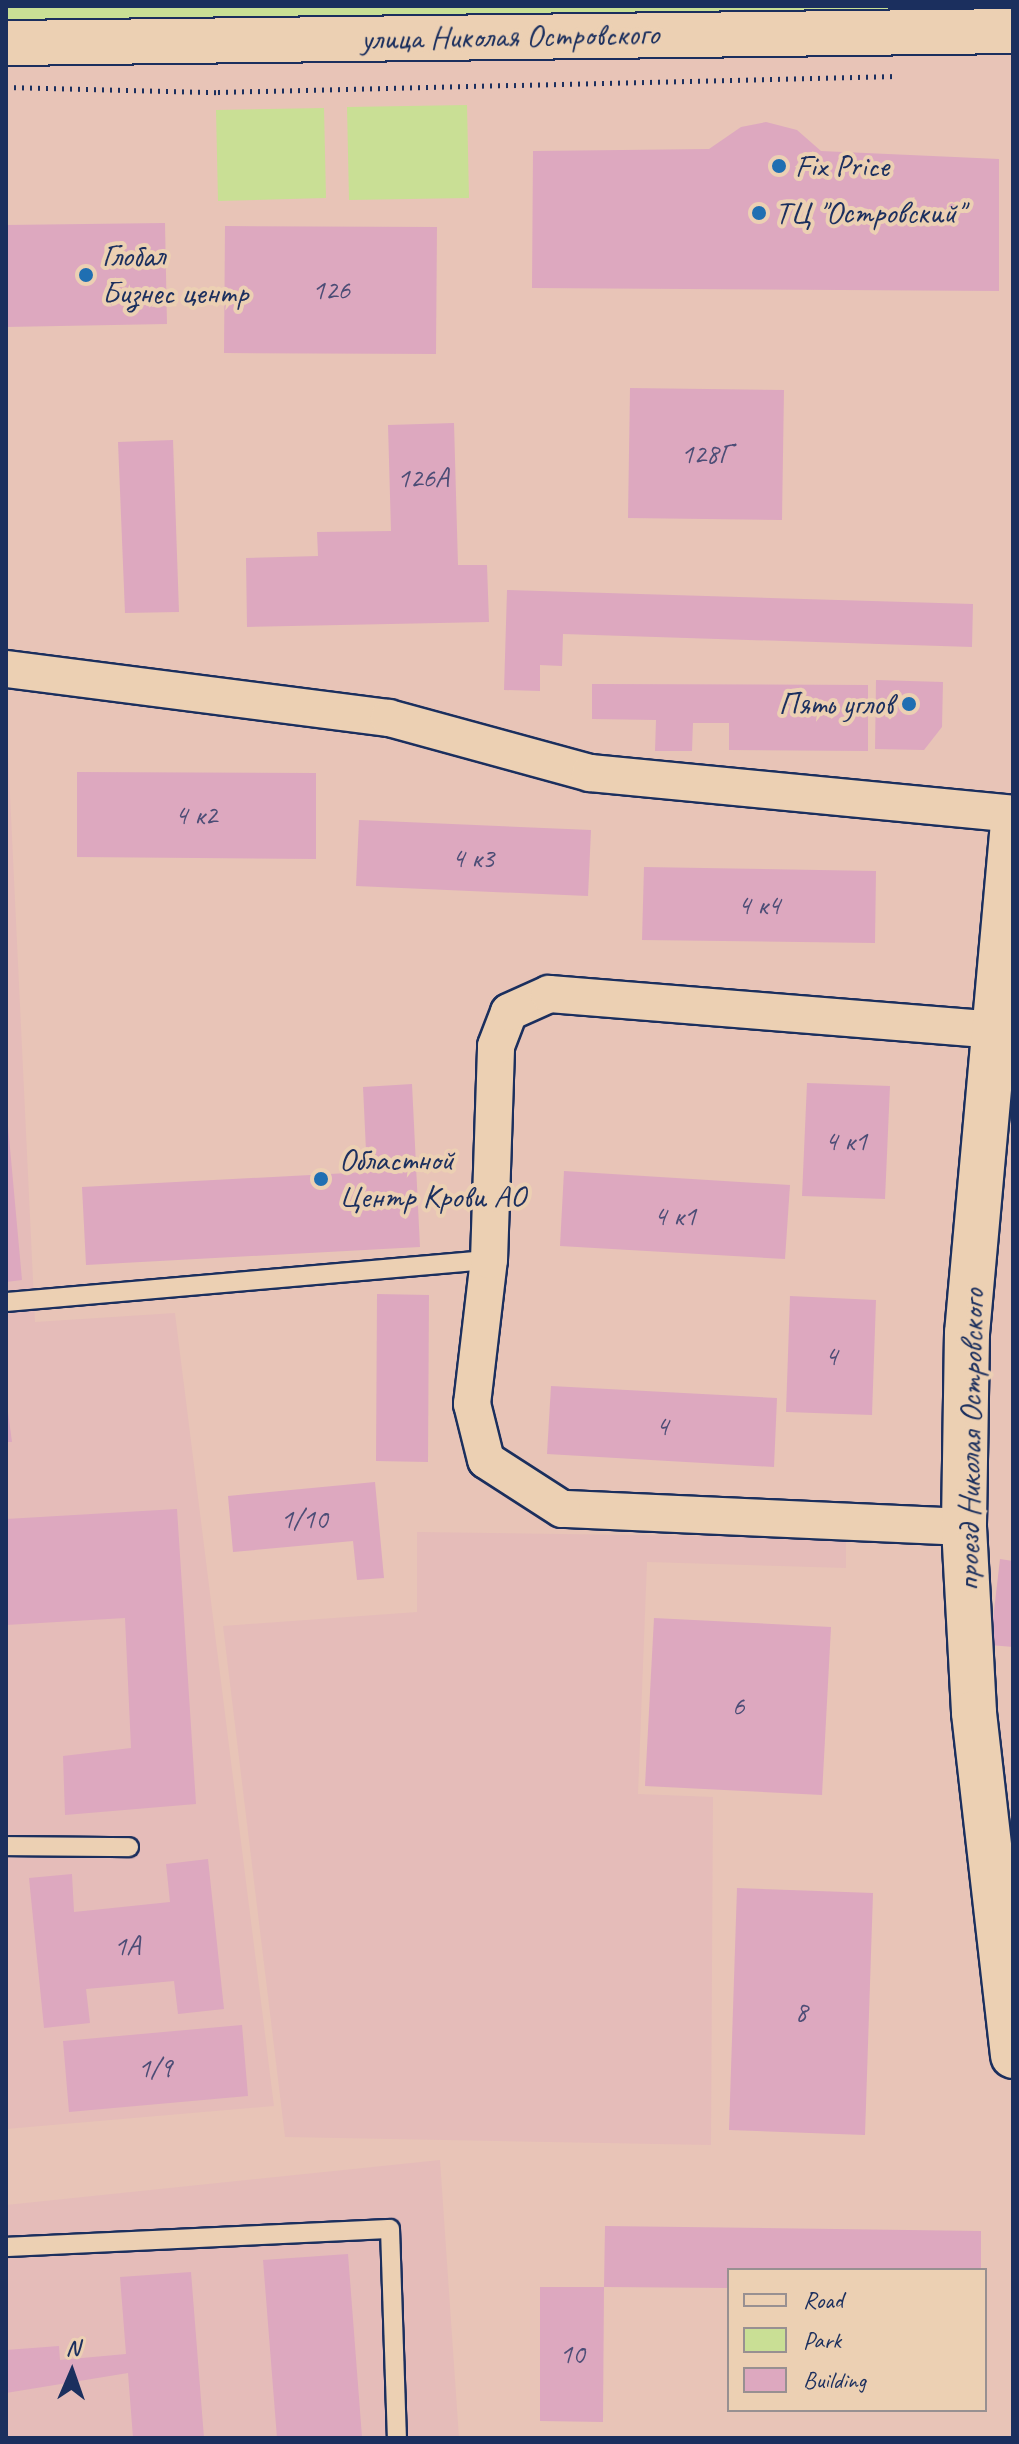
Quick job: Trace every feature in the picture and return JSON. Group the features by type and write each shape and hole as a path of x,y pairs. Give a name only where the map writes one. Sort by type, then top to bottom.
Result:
{"street":[{"name":"улица Николая Островского","path":"6,43 1013,31"},
{"path":"6,669 389,718 590,773 1013,814"},
{"name":"проезд Николая Островского","path":"1012,2042 974,1713 964,1527 967,1333 998,1030 1013,823"},
{"path":"964,1527 562,1509 486,1460 472,1404 489,1260 496,1046 509,1012 549,994 998,1030"}],"lane":[{"path":"6,1302 489,1260"},
{"path":"6,1846 129,1847"},
{"path":"6,2247 390,2229 397,2438"}],"path":[{"path":"6,87 218,92 903,76"}],"shaded area":[{"path":"6,710 35,1322 175,1313 274,2106 6,2129"},
{"path":"417,1532 846,1538 846,1568 647,1562 638,1794 713,1797 711,2145 285,2137 223,1626 417,1612"},
{"path":"440,2160 459,2438 6,2438 6,2205"}],"green space":[{"path":"6,6 1013,6 1013,18 6,20"},
{"path":"467,105 469,198 349,200 347,107"},
{"path":"324,108 326,198 218,201 216,110"}],"building":[{"path":"766,122 797,130 821,151 999,159 999,291 532,288 533,151 709,149 741,127"},
{"name":"Глобал Бизнес центр","path":"165,223 167,324 6,327 6,225"},
{"path":"225,226 437,227 436,354 224,353"},
{"path":"630,388 784,390 782,520 628,518"},
{"path":"454,423 458,565 487,565 489,622 247,627 246,558 318,556 317,532 391,531 388,425"},
{"path":"173,440 179,612 125,613 118,442"},
{"path":"507,590 973,604 972,647 563,634 562,666 540,665 540,691 504,690"},
{"name":"Пять углов","path":"876,680 943,682 942,727 924,750 875,749"},
{"path":"592,684 868,685 868,751 729,750 729,723 693,723 692,751 655,751 656,720 592,719"},
{"path":"77,772 316,773 316,859 77,857"},
{"path":"359,820 591,830 588,896 356,886"},
{"path":"644,867 876,871 875,943 642,940"},
{"path":"807,1083 890,1086 885,1199 802,1196"},
{"name":"Областной Центр Крови АО","path":"412,1084 420,1247 86,1265 82,1187 367,1172 363,1087"},
{"path":"6,1104 22,1280 6,1282"},
{"path":"564,1171 790,1185 785,1259 560,1246"},
{"path":"377,1294 429,1295 428,1462 376,1461"},
{"path":"790,1296 876,1300 872,1415 786,1412"},
{"path":"551,1386 777,1398 774,1467 547,1454"},
{"path":"6,1397 12,1442 6,1442"},
{"path":"375,1482 384,1578 357,1580 353,1541 233,1552 228,1496"},
{"path":"177,1509 196,1804 65,1815 63,1756 131,1748 125,1618 6,1625 6,1519"},
{"path":"1000,1559 1013,1561 1013,1647 990,1645"},
{"path":"654,1618 831,1627 822,1795 645,1786"},
{"path":"208,1859 224,2009 178,2014 174,1981 86,1989 90,2023 44,2028 29,1878 72,1874 74,1912 170,1902 166,1864"},
{"path":"737,1888 873,1893 865,2135 729,2130"},
{"path":"242,2025 248,2096 69,2112 63,2041"},
{"path":"605,2226 981,2231 981,2268 727,2268 727,2288 604,2287"},
{"path":"348,2254 362,2437 277,2438 263,2260"},
{"path":"191,2272 204,2438 133,2438 128,2373 6,2393 6,2350 59,2346 60,2360 126,2354 120,2277"},
{"path":"540,2287 604,2287 603,2422 540,2421"}],"place":[{"name":"Fix Price","path":"779,166"},
{"name":"ТЦ \"Островский\"","path":"759,213"},
{"name":"Глобал Бизнес центр","path":"86,275"},
{"name":"Пять углов","path":"909,704"},
{"name":"Областной Центр Крови АО","path":"321,1179"}]}
